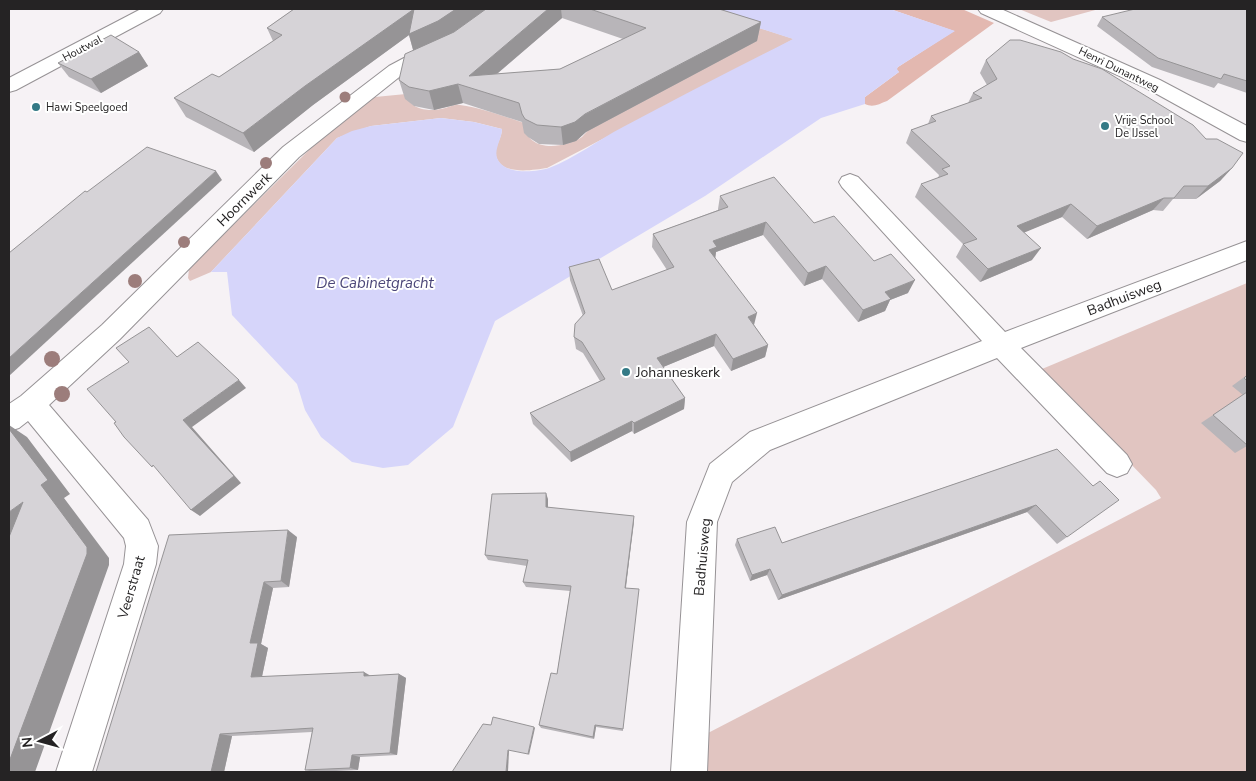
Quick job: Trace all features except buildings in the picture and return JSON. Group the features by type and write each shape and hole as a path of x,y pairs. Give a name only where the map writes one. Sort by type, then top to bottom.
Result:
{"street":[{"name":"Houtwal","path":"9,86 154,9"},
{"name":"Henri Dunantweg","path":"987,9 1153,84 1247,135"},
{"name":"Hoornwerk","path":"20,412 111,332 291,152 396,70 457,42"},
{"path":"850,182 1000,345 1118,464"},
{"name":"Badhuisweg","path":"689,772 702,522 720,474 760,441 1000,345 1247,250"},
{"name":"Veerstraat","path":"20,412 137,530 142,546 140,564 74,772"}],"shaded area":[{"path":"700,9 794,39 547,168 518,170 504,167 496,156 502,129 474,122 441,118 371,126 337,138 211,272 190,281 188,278 189,269 311,148 375,97 406,94 411,103 425,110 436,110 458,105 476,108 524,123 526,133 531,140 538,144 556,146 565,144 582,137"},
{"path":"890,9 962,9 994,23 887,101 871,106 865,104 865,97 899,72 896,69 898,67 954,31"},
{"path":"1019,9 1099,9 1051,22"},
{"path":"1247,283 1247,772 705,772 708,733 1161,498 1156,490 1094,426 1046,381 1042,369"}],"water":[{"name":"De Cabinetgracht","path":"700,9 890,9 955,31 898,67 899,72 865,97 865,104 821,118 705,196 495,321 453,427 408,465 383,468 352,462 321,437 305,410 297,384 232,315 227,272 211,272 337,138 352,131 371,126 441,118 474,122 502,129 496,151 498,160 505,167 517,171 549,168 623,127 793,39"}],"place":[{"name":"Hawi Speelgoed","path":"36,107"},
{"name":"Vrije School De IJssel","path":"1105,126"},
{"name":"Johanneskerk","path":"626,372"}]}
